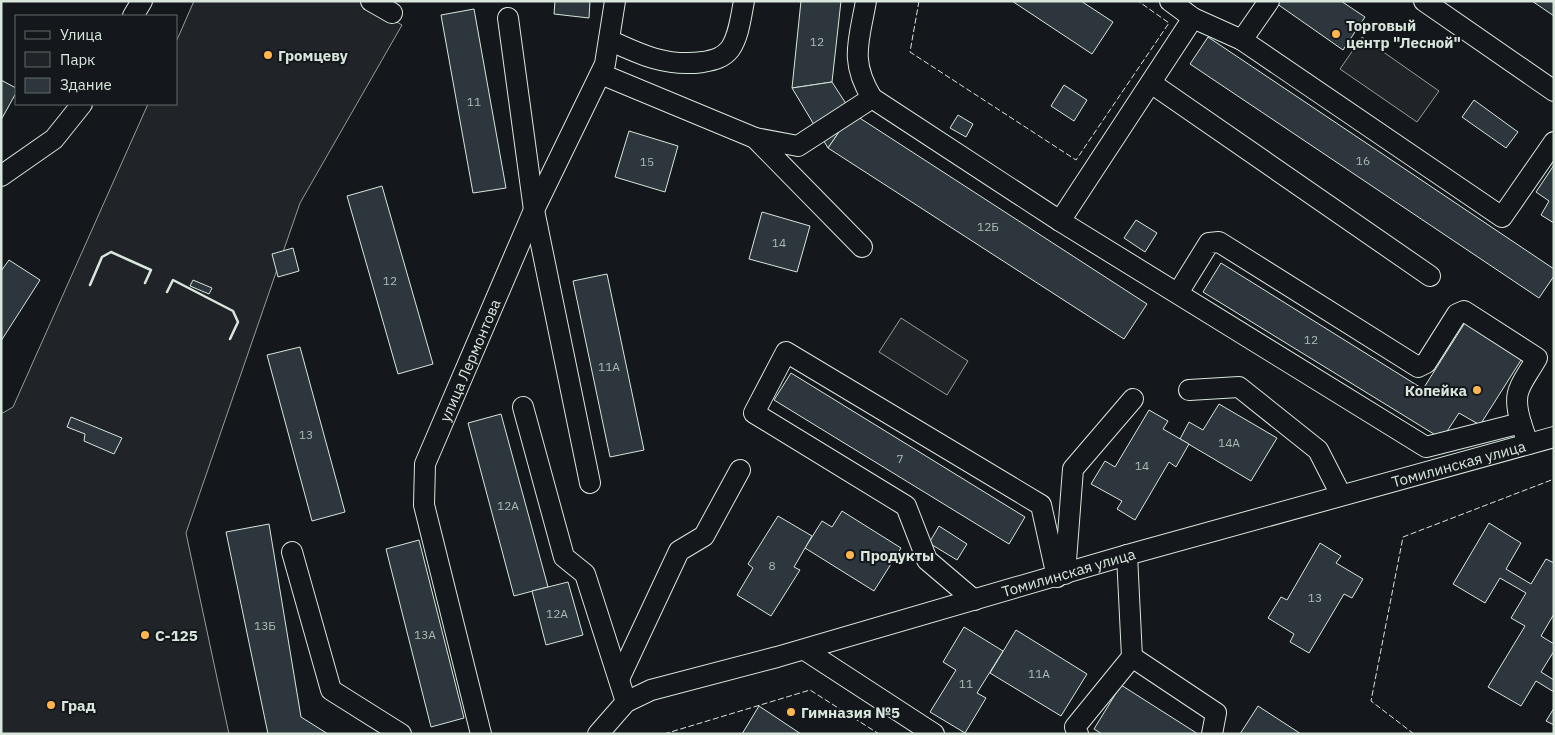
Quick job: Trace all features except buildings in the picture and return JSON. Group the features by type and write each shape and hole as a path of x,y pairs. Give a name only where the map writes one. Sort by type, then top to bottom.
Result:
{"street":[{"path":"134,15 142,1"},
{"name":"улица Лермонтова","path":"481,734 424,505 425,464 534,210 601,74 605,64 615,1"},
{"path":"609,40 645,58 663,63 687,64 718,60 730,49 739,26 744,1"},
{"path":"866,1 856,61 862,82 872,98 1060,221 1426,447 1522,423"},
{"path":"1170,1 1193,18 1242,40 1502,217 1554,142"},
{"path":"1242,40 1269,1"},
{"path":"1424,1 1554,91"},
{"path":"508,18 534,210 590,483"},
{"path":"1060,221 1193,18"},
{"path":"601,74 755,138 798,146 872,98"},
{"path":"1151,83 1430,276"},
{"path":"1,176 54,138 81,105"},
{"path":"755,138 862,246"},
{"path":"1178,293 1209,243 1219,242 1418,367 1426,363 1457,314 1464,311 1537,358 1516,394 1516,407 1528,444"},
{"path":"974,600 927,560 906,506 754,413 786,352 1041,505 1061,576"},
{"path":"1189,390 1239,387 1318,450 1341,495"},
{"path":"1061,576 1073,469 1134,399"},
{"path":"523,407 564,557 585,574 626,702"},
{"name":"Томилинская улица","path":"598,734 626,702 651,690 805,650 1127,555 1554,437"},
{"path":"619,679 679,551 704,536 740,470"},
{"path":"292,552 331,690 400,734"},
{"path":"1078,734 1076,727 1132,657 1127,555"},
{"path":"805,650 934,734"},
{"path":"1132,657 1216,713 1212,734"}],"green space":[{"path":"194,1 359,1 402,25 300,203 186,533 229,734 1,734 1,414 13,407 148,105 178,105 178,37"},
{"path":"1362,37 1439,91 1417,122 1340,69"},
{"path":"901,318 968,361 947,395 879,352"}],"fence":[{"path":"919,1 910,52 1076,160 1169,23 1138,1"},
{"path":"1414,734 1371,701 1403,537 1554,479"},
{"path":"664,734 810,690 879,734"}],"wall":[{"path":"90,285 102,257 111,252 151,270 145,283"},
{"path":"167,292 173,280 233,311 238,322 230,339"}],"place":[{"name":"Торговый центр \"Лесной\"","path":"1336,34"},
{"name":"Громцеву","path":"268,55"},
{"name":"Копейка","path":"1477,390"},
{"name":"Продукты","path":"850,555"},
{"name":"С-125","path":"145,635"},
{"name":"Град","path":"51,705"},
{"name":"Гимназия №5","path":"791,712"}]}
